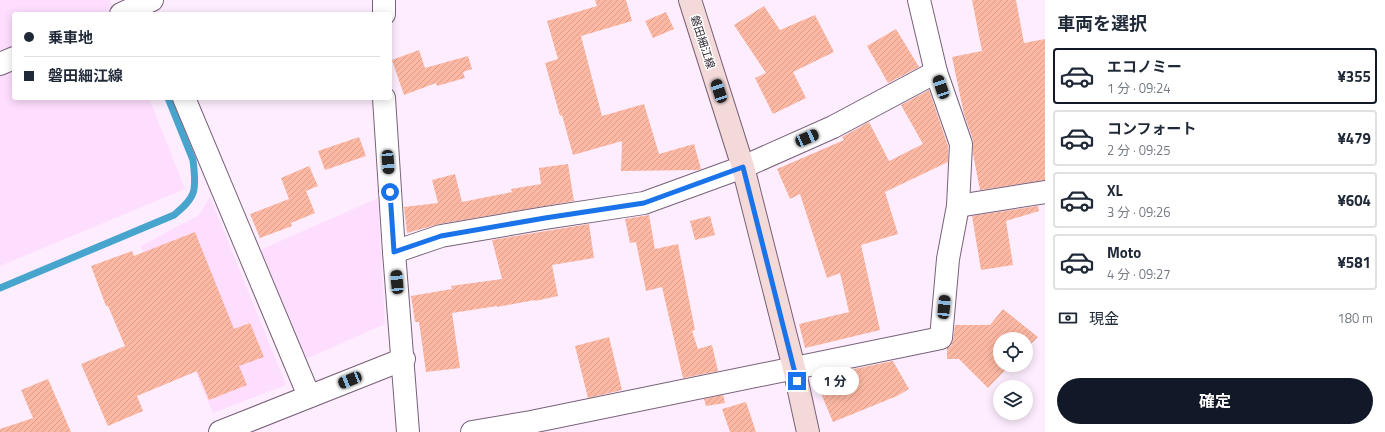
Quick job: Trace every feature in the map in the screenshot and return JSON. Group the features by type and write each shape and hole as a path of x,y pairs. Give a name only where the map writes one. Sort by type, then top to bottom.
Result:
{"main road":[{"name":"磐田細江線","path":"690,0 743,167 794,368 808,432"}],"street":[{"path":"384,0 384,12"},
{"path":"472,432 539,420 941,338 948,259 958,206 961,144 936,72 918,0"},
{"path":"126,12 147,4"},
{"path":"0,64 12,59"},
{"path":"394,252 441,236 644,203 743,167 833,127 936,72"},
{"path":"185,100 309,396"},
{"path":"384,100 394,252 404,359 408,432"},
{"path":"958,206 1045,192"},
{"path":"220,432 404,359"}],"shaded area":[{"path":"0,0 110,0 115,12 12,12 12,100 150,100 185,189 0,266"},
{"path":"210,197 286,385 213,413 141,246 199,215"},
{"path":"378,198 385,324 306,359 260,250"}],"building":[{"path":"595,0 626,0 632,21 581,36 602,116 644,104 659,154 694,144 701,169 621,171 622,141 573,155 545,63 558,59 547,21 597,6"},
{"path":"972,0 1016,0 1024,43 1045,39 1045,180 980,190 973,154 973,140 964,114 952,57 982,51"},
{"path":"764,6 780,30 815,15 834,52 793,72 806,98 773,114 755,78 766,73 734,25"},
{"path":"666,12 674,29 653,38 645,21"},
{"path":"896,29 919,67 888,83 867,46"},
{"path":"419,50 425,68 468,56 472,69 463,72 465,78 437,86 436,83 404,95 392,60"},
{"path":"929,90 948,146 948,162 885,192 898,234 861,245 880,330 805,348 799,324 849,312 840,273 827,278 800,194 790,199 777,169 844,140 842,137 869,122 889,161 923,144 901,105"},
{"path":"359,137 366,156 325,170 318,151"},
{"path":"568,164 574,201 439,224 407,233 404,207 438,203 432,180 455,174 462,202 512,192 511,189 541,184 539,168"},
{"path":"309,166 318,186 306,191 315,213 291,223 292,226 260,238 250,214 289,199 281,178"},
{"path":"1038,206 1039,211 1006,221 1013,265 981,270 972,216"},
{"path":"649,215 655,249 678,244 695,330 692,331 698,349 712,345 718,371 683,378 662,287 646,291 636,242 630,243 625,219"},
{"path":"710,216 715,235 695,240 690,221"},
{"path":"589,224 594,258 552,265 558,296 535,301 452,313 460,368 426,372 419,322 415,322 411,296 452,289 451,286 502,279 492,240"},
{"path":"195,232 234,329 250,323 264,357 239,366 247,385 209,400 197,371 137,396 143,411 108,426 81,364 125,346 108,306 106,306 91,266 132,251 134,256"},
{"path":"1003,309 1032,332 993,332 993,372 1003,372 996,380 993,380 993,383 988,388 959,359 947,359 947,348 951,346 955,325 990,325"},
{"path":"1033,333 1038,337 1033,342"},
{"path":"609,337 622,390 588,398 575,346"},
{"path":"893,361 909,389 897,396 833,422 817,384 854,369"},
{"path":"48,379 71,432 0,432 0,429 33,418 21,390"},
{"path":"723,395 725,403 706,406 704,399"},
{"path":"746,402 756,432 730,432 722,409"}],"waterway":[{"path":"0,288 174,215 188,202 194,190 193,160 169,100"}],"route":[{"path":"390,192 394,252 441,236 644,203 743,167 797,381"}]}
